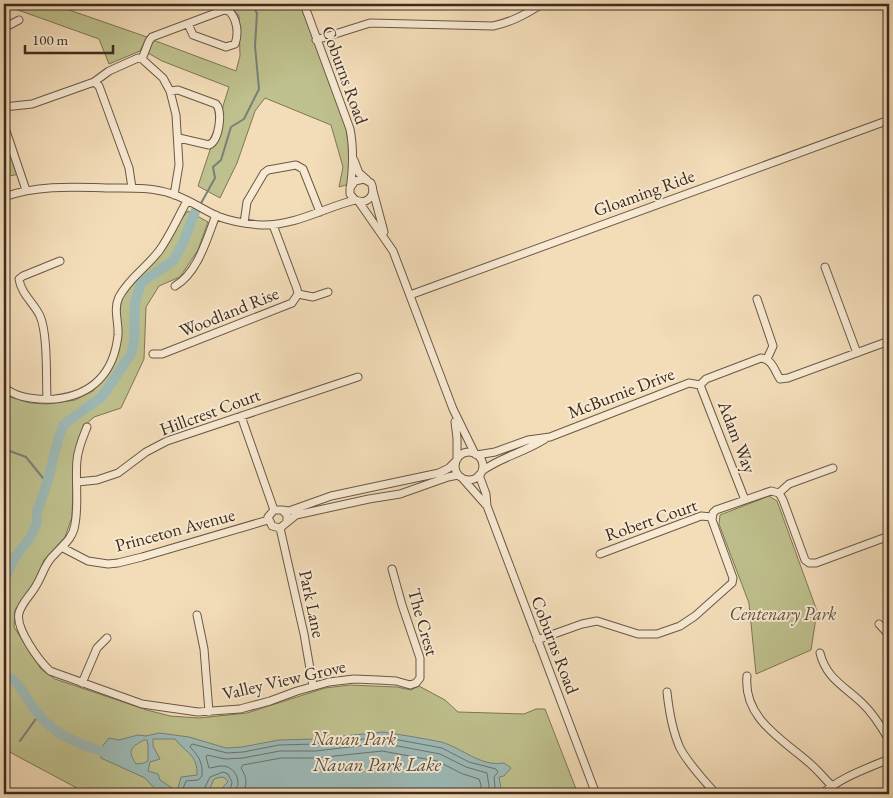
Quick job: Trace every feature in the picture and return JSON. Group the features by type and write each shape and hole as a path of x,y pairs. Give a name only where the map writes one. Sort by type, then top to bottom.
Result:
{"street":[{"name":"Coburns Road","path":"304,4 350,129 353,143 350,189"},
{"path":"316,40 370,23 494,26 509,23 542,4"},
{"path":"142,59 152,37 224,10 229,10 235,18 236,41 233,46 226,47 193,34 188,24"},
{"path":"4,28 19,20"},
{"path":"4,107 32,104 94,82 109,71 138,58 142,59 163,78 170,91 176,115 179,138 179,165 174,194"},
{"path":"94,82 99,86 128,168 132,188"},
{"path":"170,91 178,90 216,104 219,107 220,113 216,140 213,144 209,145 179,138"},
{"name":"Gloaming Ride","path":"410,295 889,120"},
{"path":"4,125 26,190"},
{"name":"Coburns Road","path":"353,158 359,173 368,181"},
{"path":"244,223 247,202 260,176 268,170 296,165 303,169 320,212"},
{"path":"4,197 26,190 53,187 154,189 174,194 216,216 244,223 273,225 292,222 336,204 346,197 355,181 359,179 368,181 372,187 386,238"},
{"path":"350,189 352,198 357,201 386,238 393,251 452,409 482,462 480,473 472,480 448,477 400,494 369,499 296,516 280,528 272,526 268,520 274,510 289,511 331,496 438,473 448,468 463,454 476,454"},
{"path":"336,204 363,202 370,198 373,191"},
{"path":"4,387 16,395 26,398 46,399 81,393 96,384 107,370 114,356 118,333 116,311 118,299 129,280 158,251 187,201"},
{"path":"175,286 184,278 198,259 216,216"},
{"name":"Woodland Rise","path":"153,354 162,354 292,303 298,294 273,225"},
{"path":"46,399 44,328 40,316 20,286 19,279 60,261"},
{"path":"825,267 857,353"},
{"path":"298,294 313,297 328,292"},
{"path":"757,299 773,346 767,359 773,365 780,379 788,378 889,341"},
{"name":"McBurnie Drive","path":"480,473 490,465 550,437 689,384 700,385 706,379 761,358 767,359"},
{"name":"Hillcrest Court","path":"77,482 108,477 118,473 146,452 167,442 358,377"},
{"name":"Adam Way","path":"700,385 745,500"},
{"path":"452,409 457,433 455,469 460,477"},
{"path":"240,416 274,510"},
{"name":"Valley View Grove","path":"87,427 77,458 75,525 63,548 54,554 45,566 38,583 21,607 18,615 18,625 41,663 50,671 142,704 172,710 208,712 240,709 329,682 354,679 396,681 410,685 416,683"},
{"name":"McBurnie Drive","path":"476,454 495,452 528,440 550,437"},
{"path":"779,493 790,484 833,468"},
{"name":"Coburns Road","path":"480,473 486,494 487,506 596,794"},
{"name":"Coburns Road","path":"460,477 487,506"},
{"path":"537,640 582,624 597,622 638,634 657,634 680,626 732,583 712,517 716,510 771,490 779,493 805,560 809,563 816,563 889,536"},
{"path":"282,510 287,514 287,522"},
{"name":"Robert Court","path":"600,554 700,516 712,517"},
{"name":"Princeton Avenue","path":"63,548 88,560 108,564 118,563 268,520"},
{"name":"Park Lane","path":"280,528 304,634 313,686"},
{"name":"The Crest","path":"392,569 420,658 420,678 416,683"},
{"path":"197,615 204,649 208,712"},
{"path":"879,624 889,635"},
{"path":"82,683 97,648 107,638"},
{"path":"820,653 823,665 834,680 863,704 879,722 889,740"},
{"path":"746,676 745,688 750,702 762,722 783,743 807,761 832,786"},
{"path":"667,692 670,720 680,748 695,770 716,794"},
{"path":"822,794 846,778 889,759"}],"green space":[{"path":"4,4 52,4 147,37 140,51 109,64 99,39"},
{"path":"229,4 300,4 349,132 349,184 339,187 343,167 331,125 265,98 255,111 237,163 220,198 198,186 210,150 218,140 223,106 229,87 162,61 148,53 153,40 236,71 240,56 239,16"},
{"path":"4,132 20,174 4,177"},
{"name":"Navan Park","path":"188,211 208,222 198,250 180,277 159,286 146,307 144,359 121,408 94,417 84,426 74,459 72,517 65,537 44,560 35,581 15,610 14,627 41,669 55,679 170,716 199,718 247,713 325,688 350,685 397,687 411,690 419,686 445,700 458,712 524,714 536,709 545,709 578,794 88,794 4,749 4,393 10,397 30,403 47,404 75,400 93,391 113,365 121,301 128,286"},
{"name":"Centenary Park","path":"769,496 777,501 817,611 811,650 756,674 749,603 719,524 720,515"}],"water":[{"name":"Navan Park Lake","path":"383,732 441,742 479,760 504,763 511,768 504,776 499,777 501,788 498,794 160,794 145,778 101,758 101,748 109,738 119,740 138,735 146,736 159,733 189,737 226,748 279,740 315,739","holes":["153,739 175,739 196,763 197,775 181,777 178,788 175,790 160,780 158,774 148,771 150,762 160,759 153,746","147,740 148,745 148,761 136,764 131,752 133,747","221,777 225,778 228,782 219,791 211,792 210,788 214,779"]}],"waterway":[{"path":"200,205 215,178 213,167 221,160 231,127 244,119 259,89 255,46 257,13 251,4"},
{"path":"4,580 15,557 30,538 37,522 37,512 64,424 102,397 131,354 134,341 135,303 141,283 173,261 183,243 195,212"},
{"path":"7,450 26,457 47,483"},
{"path":"4,674 16,683 34,709 52,728 75,741 101,751"},
{"path":"20,741 40,716"}]}
